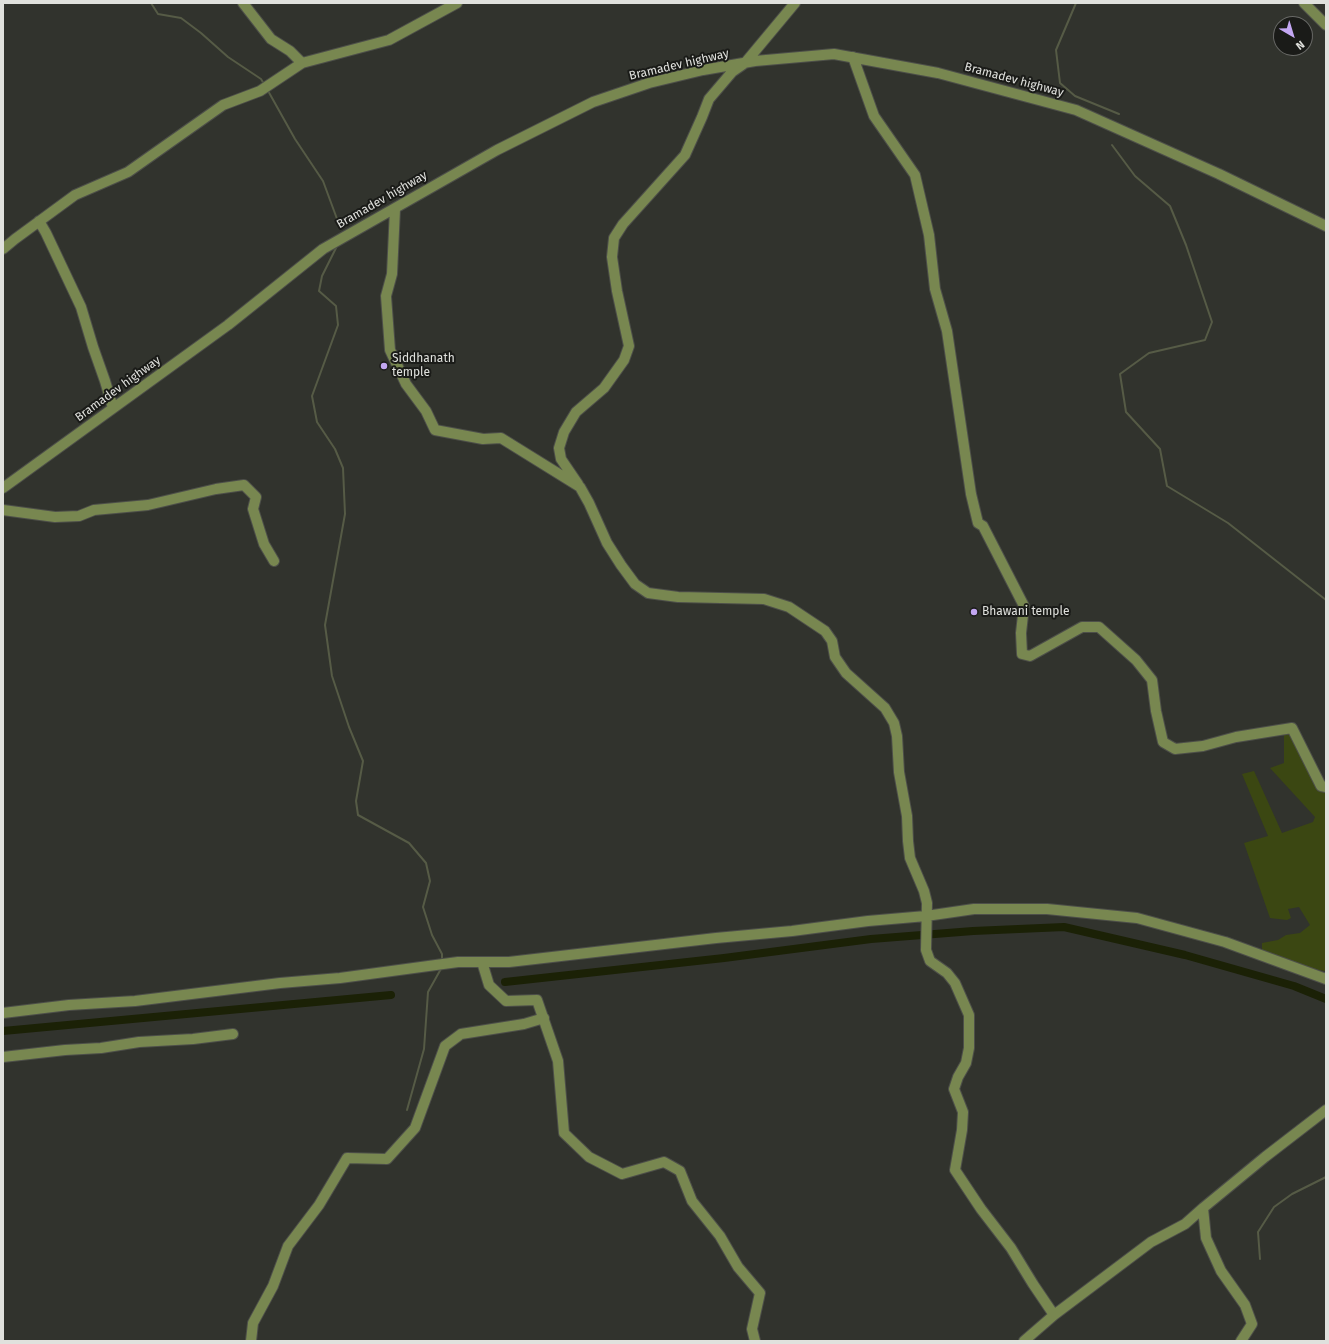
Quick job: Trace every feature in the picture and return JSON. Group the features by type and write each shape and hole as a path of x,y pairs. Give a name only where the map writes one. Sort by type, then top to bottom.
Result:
{"street":[{"path":"243,3 272,39 290,51 302,63"},
{"path":"3,249 76,195 128,172 222,105 260,91 302,63 389,40 457,3"},
{"path":"795,3 744,63 732,72 709,99 685,155 623,224 614,238 612,257 616,291 630,346 624,360 604,388 576,412 562,437 559,448 561,459 589,503 607,543 635,584 648,593 678,597 764,598 789,607 824,631 832,641 835,657 846,673 885,708 894,723 897,736 899,772 907,816 910,858 924,891 927,903 926,950 930,961 947,973 955,982 969,1015 969,1048 966,1063 958,1077 954,1089 963,1112 962,1130 955,1170 981,1209 1011,1248 1054,1315"},
{"path":"1304,3 1326,25"},
{"name":"Bramadev highway","path":"3,488 228,325 323,249 497,150 593,102 649,83 703,70 755,61 834,54 938,73 1076,110 1219,174 1326,226"},
{"path":"853,58 874,116 915,175 929,235 935,289 948,331 971,494 978,524 982,526 1024,606 1021,633 1022,654 1030,656 1082,627 1099,627 1136,660 1152,680 1156,711 1163,742 1175,749 1203,746 1236,736 1292,728 1320,786 1326,787"},
{"path":"395,209 392,274 386,296 390,350 406,384 426,411 435,430 483,439 501,438 580,487"},
{"path":"39,221 81,306 113,408"},
{"path":"3,510 55,517 79,516 94,510 148,505 216,489 244,485 256,497 253,509 264,544 274,561"},
{"path":"3,1013 69,1005 135,1001 227,991 280,983 340,978 458,962 509,962 716,938 792,931 868,921 926,916 974,909 1047,909 1137,918 1225,942 1326,979"},
{"path":"482,962 489,985 506,1001 537,1000 558,1060 564,1133 589,1157 622,1174 664,1162 680,1171 692,1201 720,1236 738,1267 760,1293 752,1329 755,1341"},
{"path":"251,1341 253,1323 273,1286 288,1246 318,1205 347,1158 387,1159 415,1128 445,1046 461,1034 524,1024 544,1018"},
{"path":"3,1057 65,1050 101,1048 139,1042 193,1039 233,1034"},
{"path":"1024,1341 1054,1315 1151,1242 1185,1224 1326,1110"},
{"path":"1203,1208 1206,1238 1221,1271 1245,1305 1252,1324 1241,1341"}],"green space":[{"path":"1284,730 1292,731 1326,789 1326,971 1310,969 1262,951 1262,943 1278,940 1286,935 1300,933 1310,925 1299,907 1288,909 1291,918 1287,920 1270,918 1244,843 1268,836 1242,774 1254,771 1282,833 1313,822 1315,817 1270,768 1284,763"}],"waterway":[{"path":"151,3 158,14 181,18 201,33 228,57 261,79 264,84"},
{"path":"1076,3 1056,50 1060,83 1075,96 1119,114"},
{"path":"267,89 295,139 323,181 340,227"},
{"path":"1112,145 1135,176 1170,206 1186,245 1212,322 1205,340 1149,353 1120,374 1126,412 1160,449 1167,486 1228,523 1326,600"},
{"path":"336,248 322,276 319,291 336,306 338,325 312,396 317,422 335,449 343,468 345,514 325,625 332,676 349,727 363,761 356,801 358,815 409,843 426,863 430,881 423,907 432,935 442,954 442,961"},
{"path":"505,982 724,958 871,939 973,931 1064,927 1185,955 1294,986 1326,999"},
{"path":"407,1110 424,1049 428,992 442,967"},
{"path":"3,1031 391,995"},
{"path":"1260,1259 1258,1232 1274,1207 1292,1194 1326,1177"}],"place":[{"name":"Siddhanath temple","path":"384,366"},
{"name":"Bhawani temple","path":"974,612"}]}
